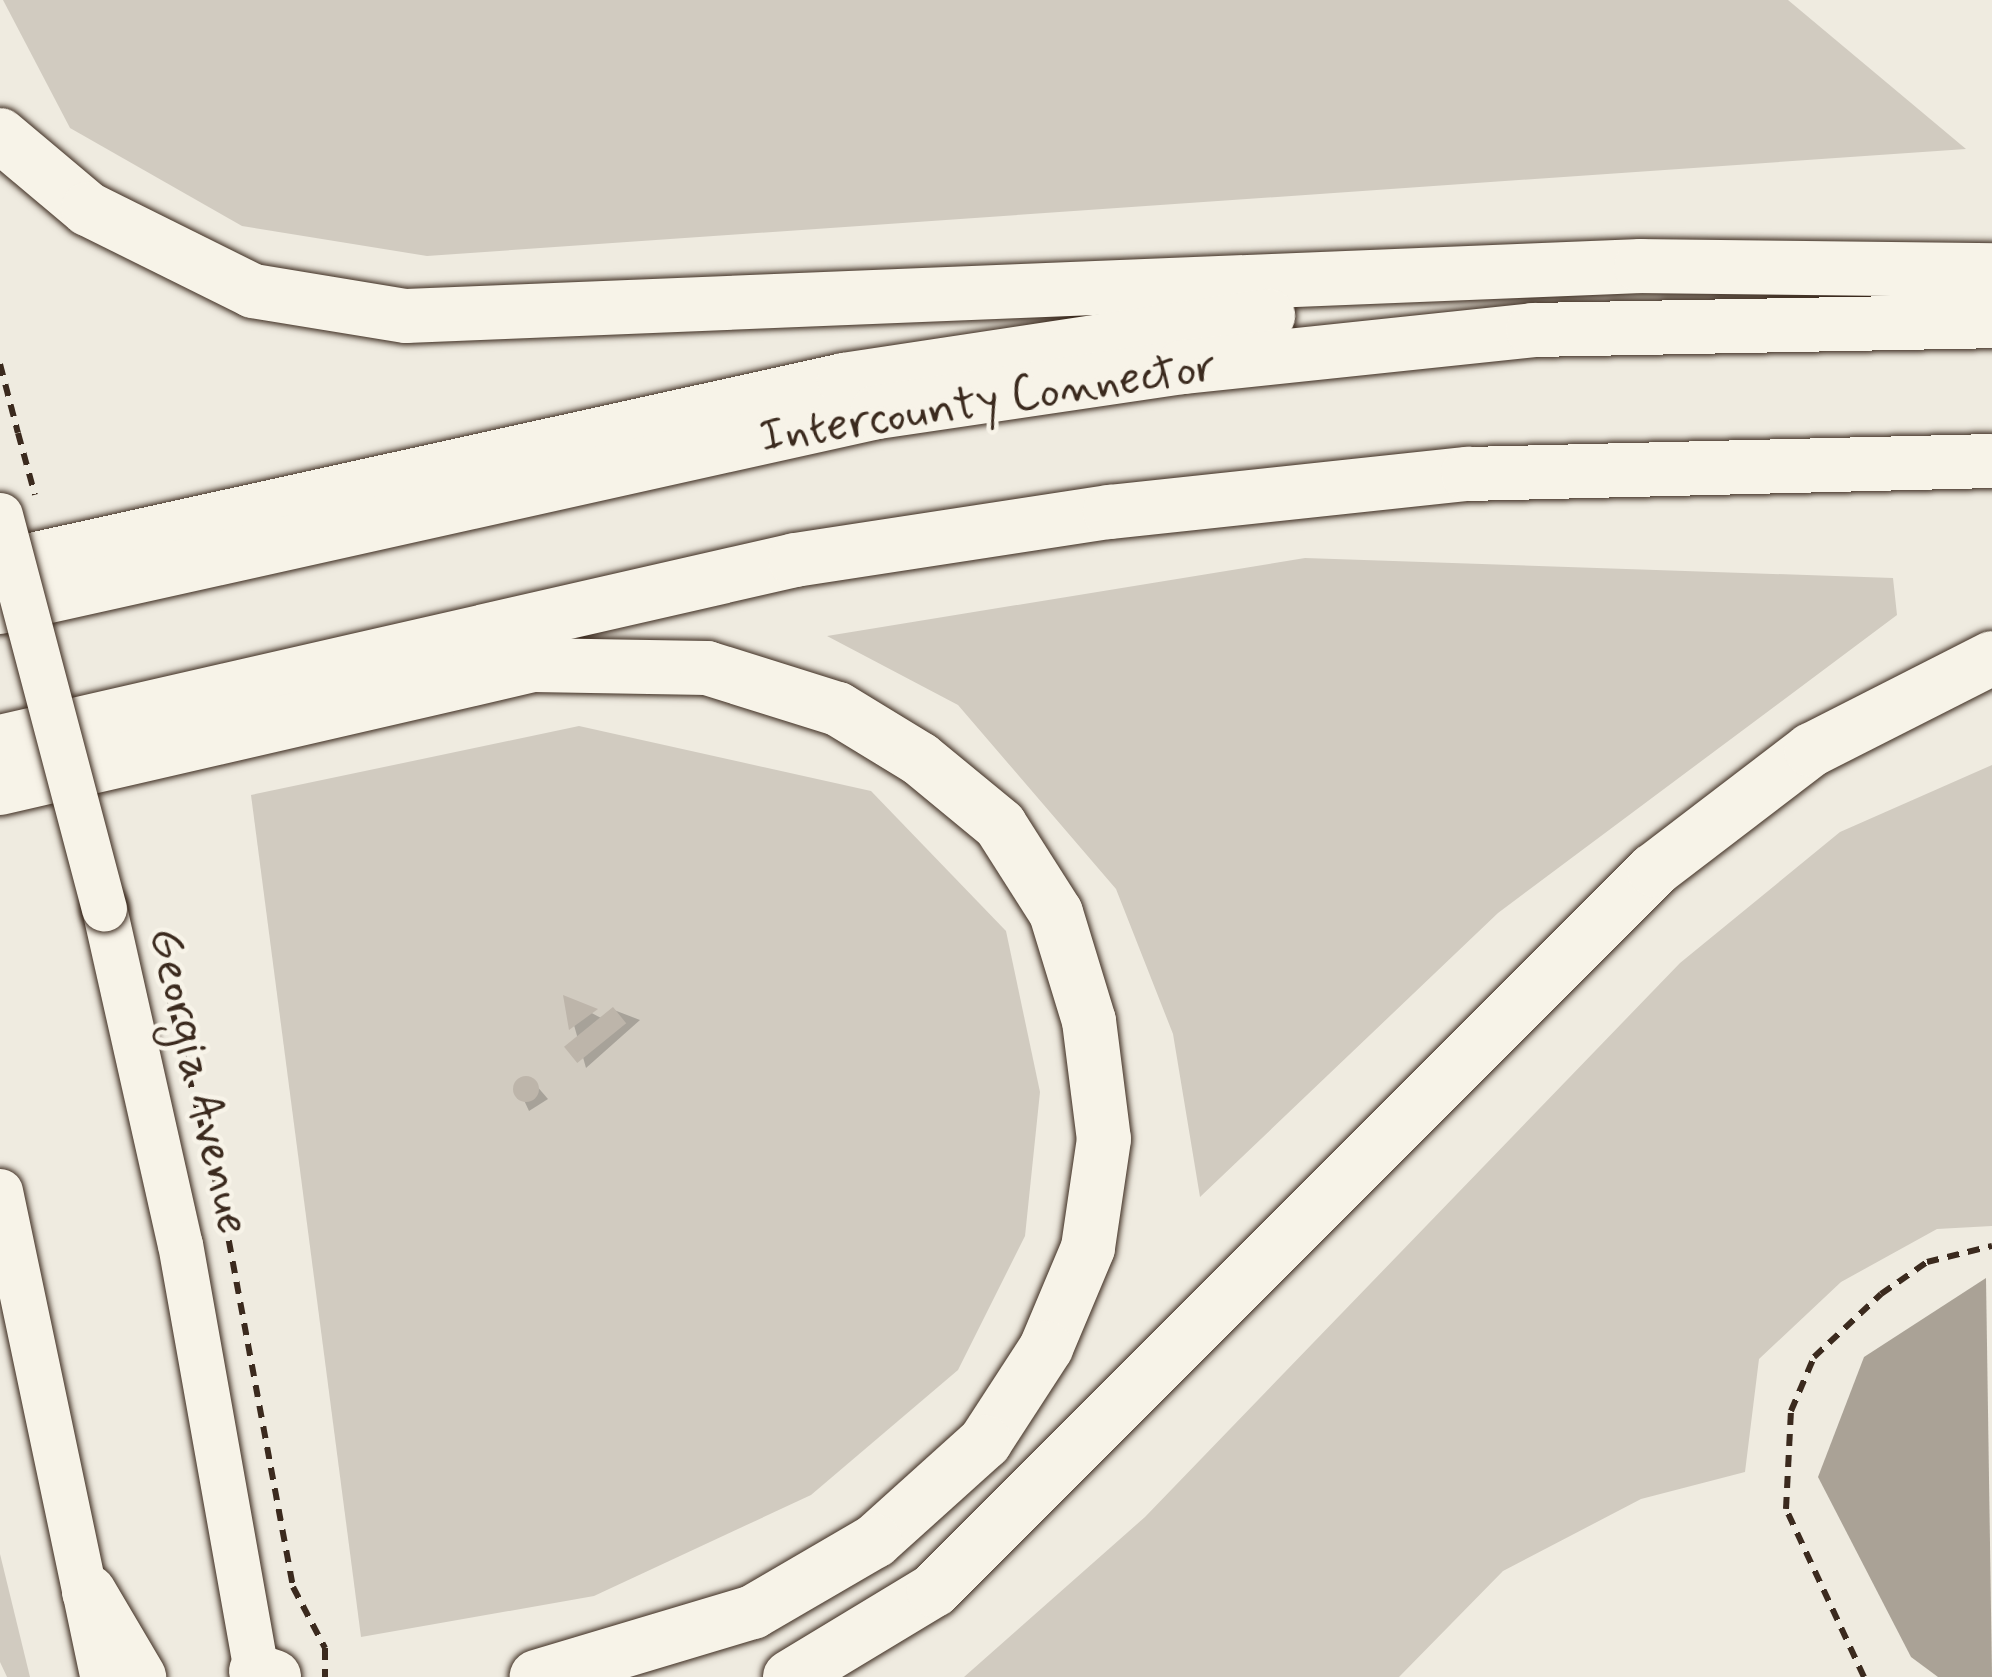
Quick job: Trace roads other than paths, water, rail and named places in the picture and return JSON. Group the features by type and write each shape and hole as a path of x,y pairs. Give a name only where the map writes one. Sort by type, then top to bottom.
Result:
{"highway":[{"path":"0,135 88,209 253,291 406,316 1641,266 1991,287"},
{"path":"0,567 844,380 1209,321 1991,287"},
{"name":"Intercounty Connector","path":"0,607 877,412 1160,370 1991,287"},
{"path":"0,742 795,560 1110,512 1468,474 1992,460"},
{"path":"790,1677 934,1590 1654,870 1811,750 1992,658"},
{"path":"0,788 533,665 706,668 838,710 920,759 1000,825 1056,913 1090,1021 1104,1139 1088,1248 1046,1348 985,1442 875,1541 752,1612 537,1677"},
{"path":"89,1592 139,1677"}],"main road":[{"name":"Georgia Avenue","path":"0,515 104,908 180,1244 262,1675"},
{"path":"0,1191 89,1592 102,1677"}]}
